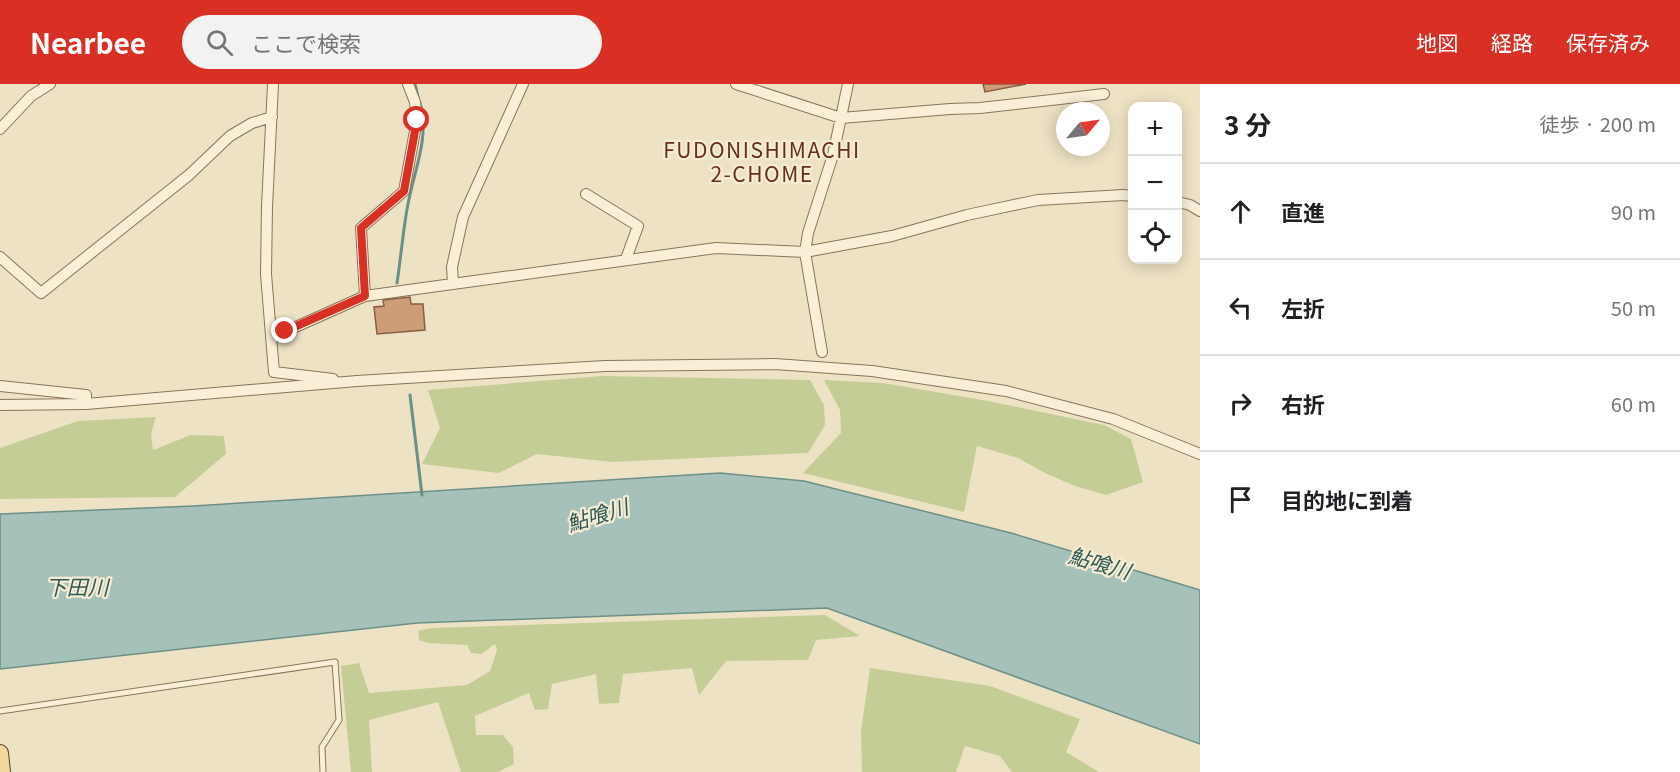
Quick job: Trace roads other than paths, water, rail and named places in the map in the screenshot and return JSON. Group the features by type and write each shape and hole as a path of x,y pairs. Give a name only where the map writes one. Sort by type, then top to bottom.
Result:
{"main road":[{"path":"0,753 2,772"}],"street":[{"path":"0,129 31,96 50,84"},
{"path":"273,84 266,274 274,372 357,381"},
{"path":"365,296 361,228 404,191 417,120 415,102 408,84"},
{"path":"453,284 452,267 463,217 524,84"},
{"path":"736,84 841,118 980,108 1104,94"},
{"path":"822,352 805,252 808,233 833,155 848,84"},
{"path":"0,258 41,293 189,175 230,136 252,123 272,117"},
{"path":"586,194 638,226 626,259"},
{"path":"271,338 365,296 716,248 805,252 892,236 966,215 1038,200 1128,196"},
{"path":"1182,203 1200,211"},
{"path":"0,405 87,404 357,381 605,366 776,364 872,370 1006,391 1113,419 1200,454"},
{"path":"0,386 86,395 87,404"}],"lane":[{"path":"0,711 335,662 339,720 322,747 323,772"}],"water":[{"name":"下田川","path":"720,473 804,481 1011,533 1200,590 1200,744 827,608 417,623 0,669 0,514 194,506"}],"waterway":[{"path":"415,84 418,97"},
{"path":"397,283 406,214 422,141 423,116 420,103"},
{"path":"410,395 422,495"}],"district":[{"name":"FUDONISHIMACHI 2-CHOME","path":"762,161"}],"water label":[{"name":"鮎喰川","path":"597,514"},
{"name":"鮎喰川","path":"1100,562"}]}
